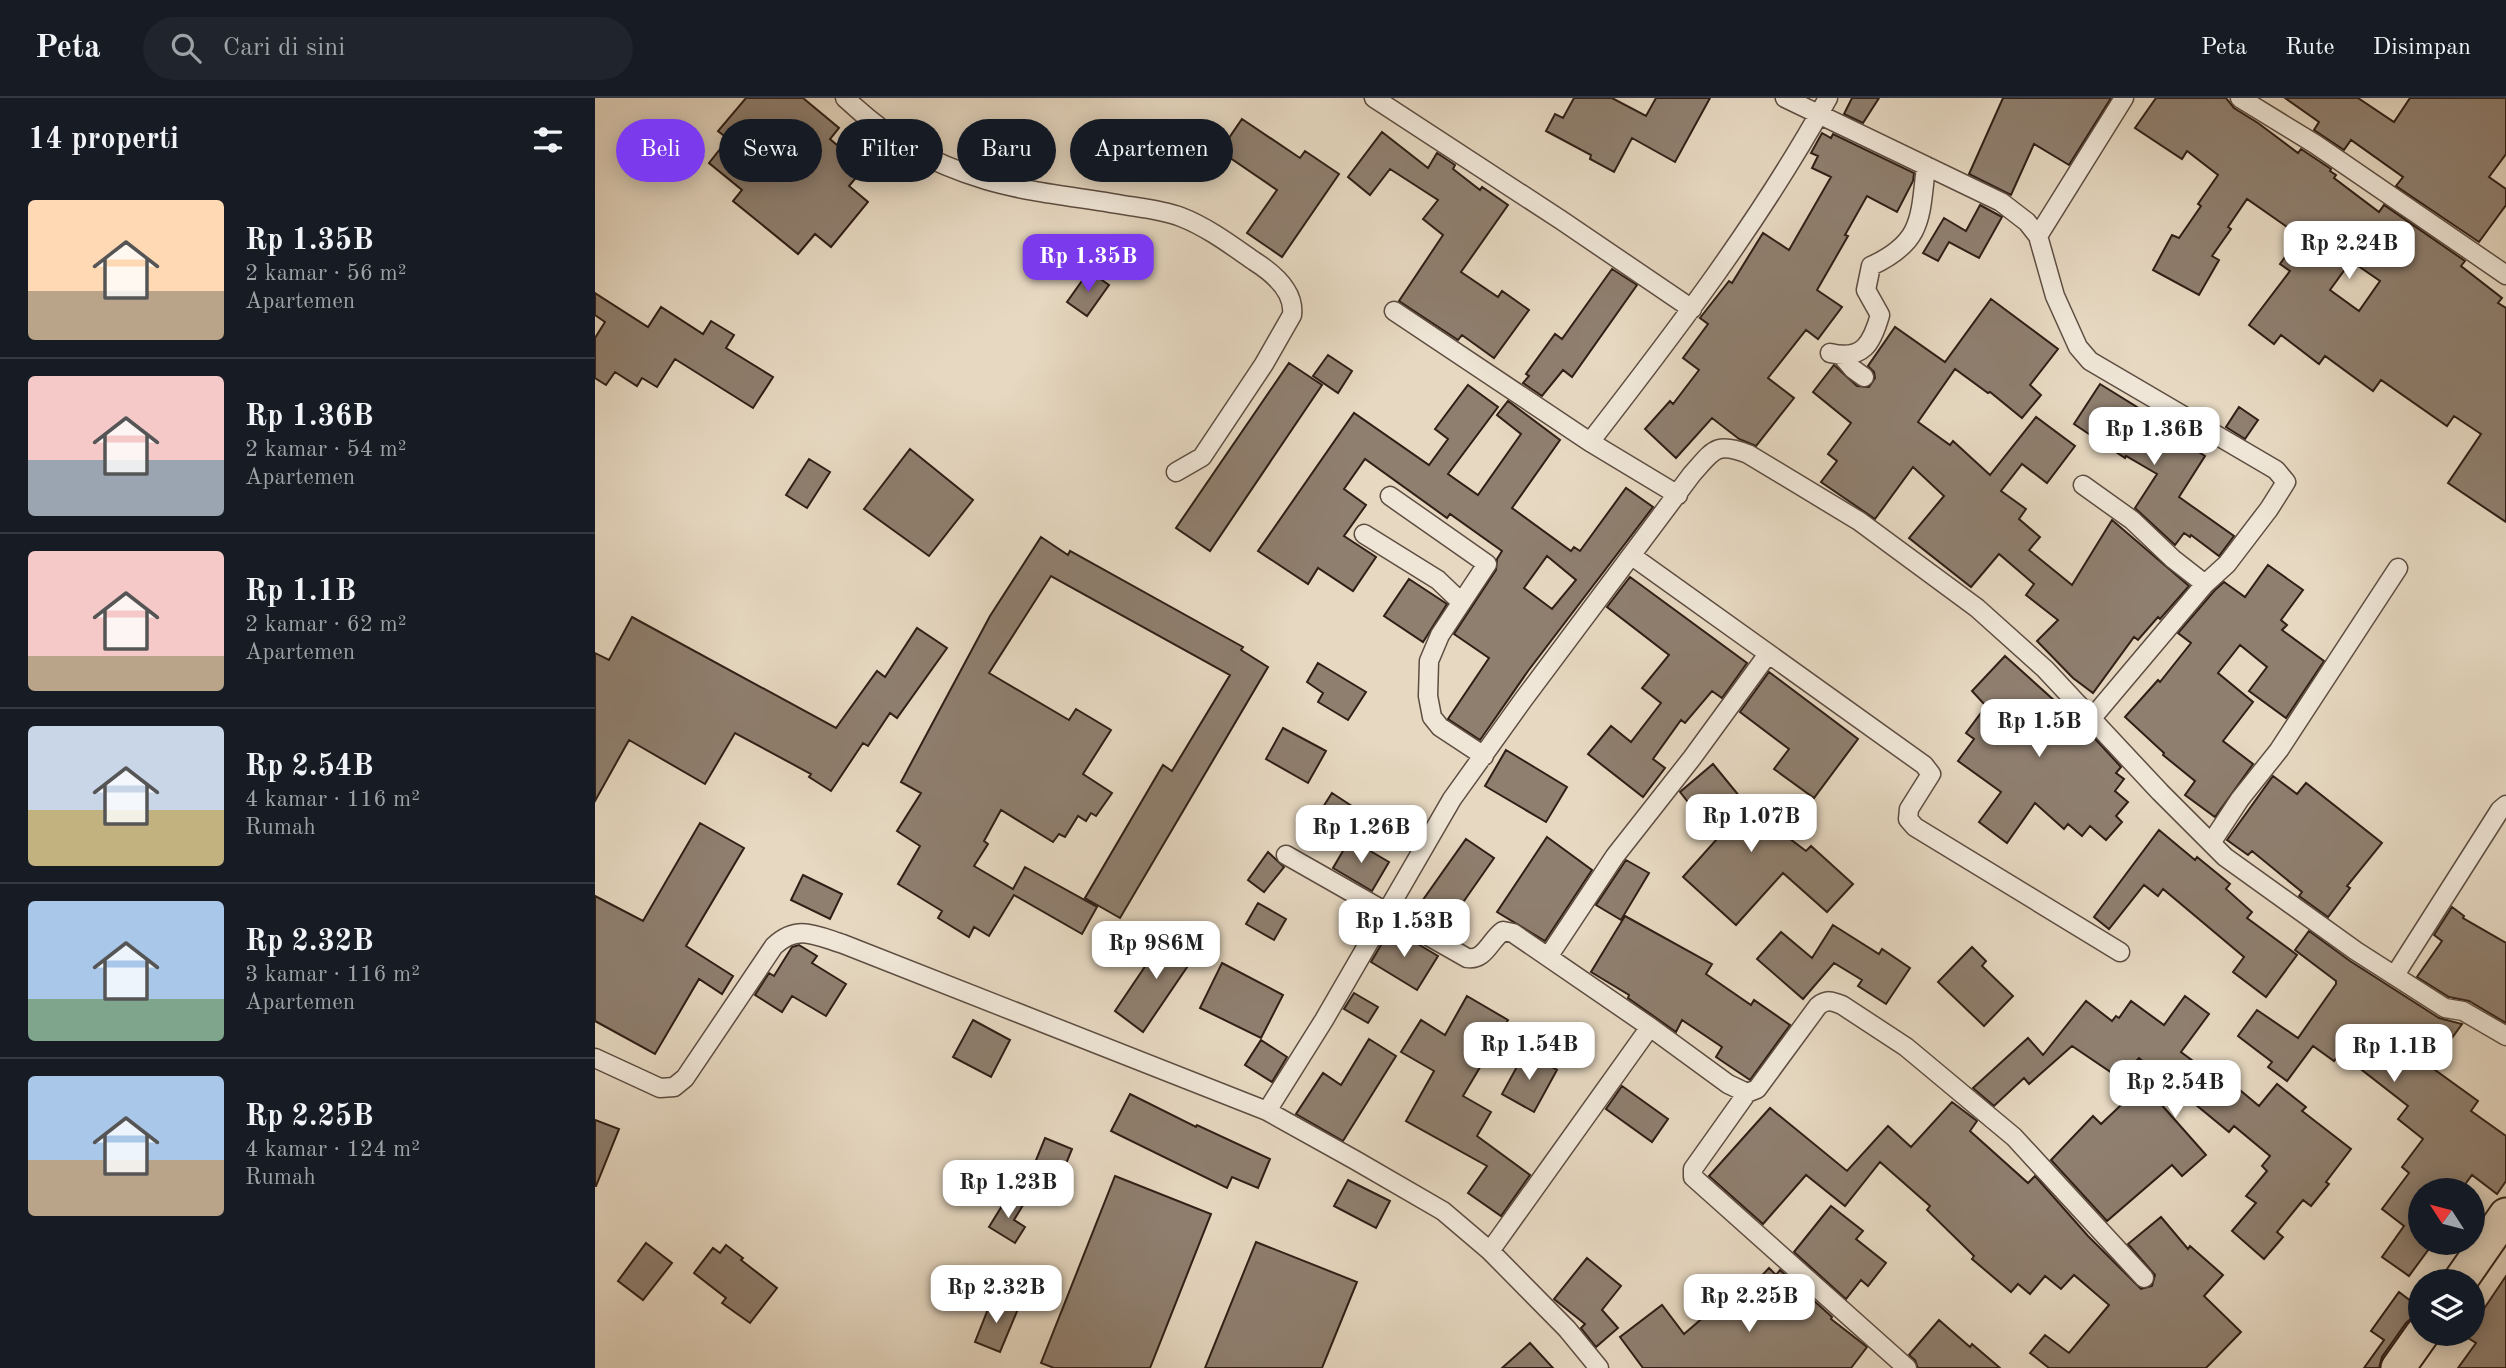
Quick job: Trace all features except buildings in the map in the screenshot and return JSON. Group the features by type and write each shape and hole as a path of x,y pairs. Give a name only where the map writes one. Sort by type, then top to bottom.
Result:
{"highway":[{"path":"2468,1269 2506,1216"},
{"path":"2398,1368 2414,1346"}],"street":[{"path":"845,98 903,145 941,164 1012,187 1181,217 1213,233 1263,266 1278,280 1290,297 1293,306 1291,315 1264,364 1202,457 1176,472"},
{"path":"1374,98 1692,309"},
{"path":"1785,98 2001,202 2027,222 2038,236 2055,296 2078,347 2090,361 2276,470 2286,482 2227,564 2205,584 2092,718"},
{"path":"1590,442 1692,309 1769,199 1828,98"},
{"path":"2038,236 2123,98"},
{"path":"2240,98 2315,144 2506,275"},
{"path":"1864,377 1836,355 1864,350 1874,338 1880,315 1866,290 1871,266 1906,244 1913,232 1919,221 1926,166"},
{"path":"1394,311 1590,442 1678,495"},
{"path":"1267,1111 1463,783 1692,474 1719,448 1730,447 1748,454 1859,521 1977,608 2045,669 2225,857 2445,1008 2463,1011 2506,1036"},
{"path":"2083,485 2132,520 2173,559 2205,584"},
{"path":"1390,496 1487,564 1440,635 1429,661 1428,696 1432,716 1440,727 1484,756"},
{"path":"1364,534 1438,580 1461,602"},
{"path":"1632,556 1924,765 1931,774 1909,809 1908,819 1915,827 2120,952"},
{"path":"2211,843 2239,799 2279,750 2398,568"},
{"path":"1548,957 1615,856 1768,654"},
{"path":"2395,975 2465,863 2506,805"},
{"path":"1286,855 1467,958 1475,959 1482,955 1503,931 1513,933 1728,1084 1747,1093"},
{"path":"595,1058 660,1088 674,1087 685,1078 774,946 783,937 794,932 843,944 1267,1111 1443,1211 1490,1251 1567,1329 1599,1368"},
{"path":"1906,1368 1693,1177 1693,1169 1747,1093 1757,1089 1818,1006 1824,1002 1831,1001 1842,1005 1906,1047 2014,1137 2144,1278"},
{"path":"1490,1251 1650,1027"}]}
